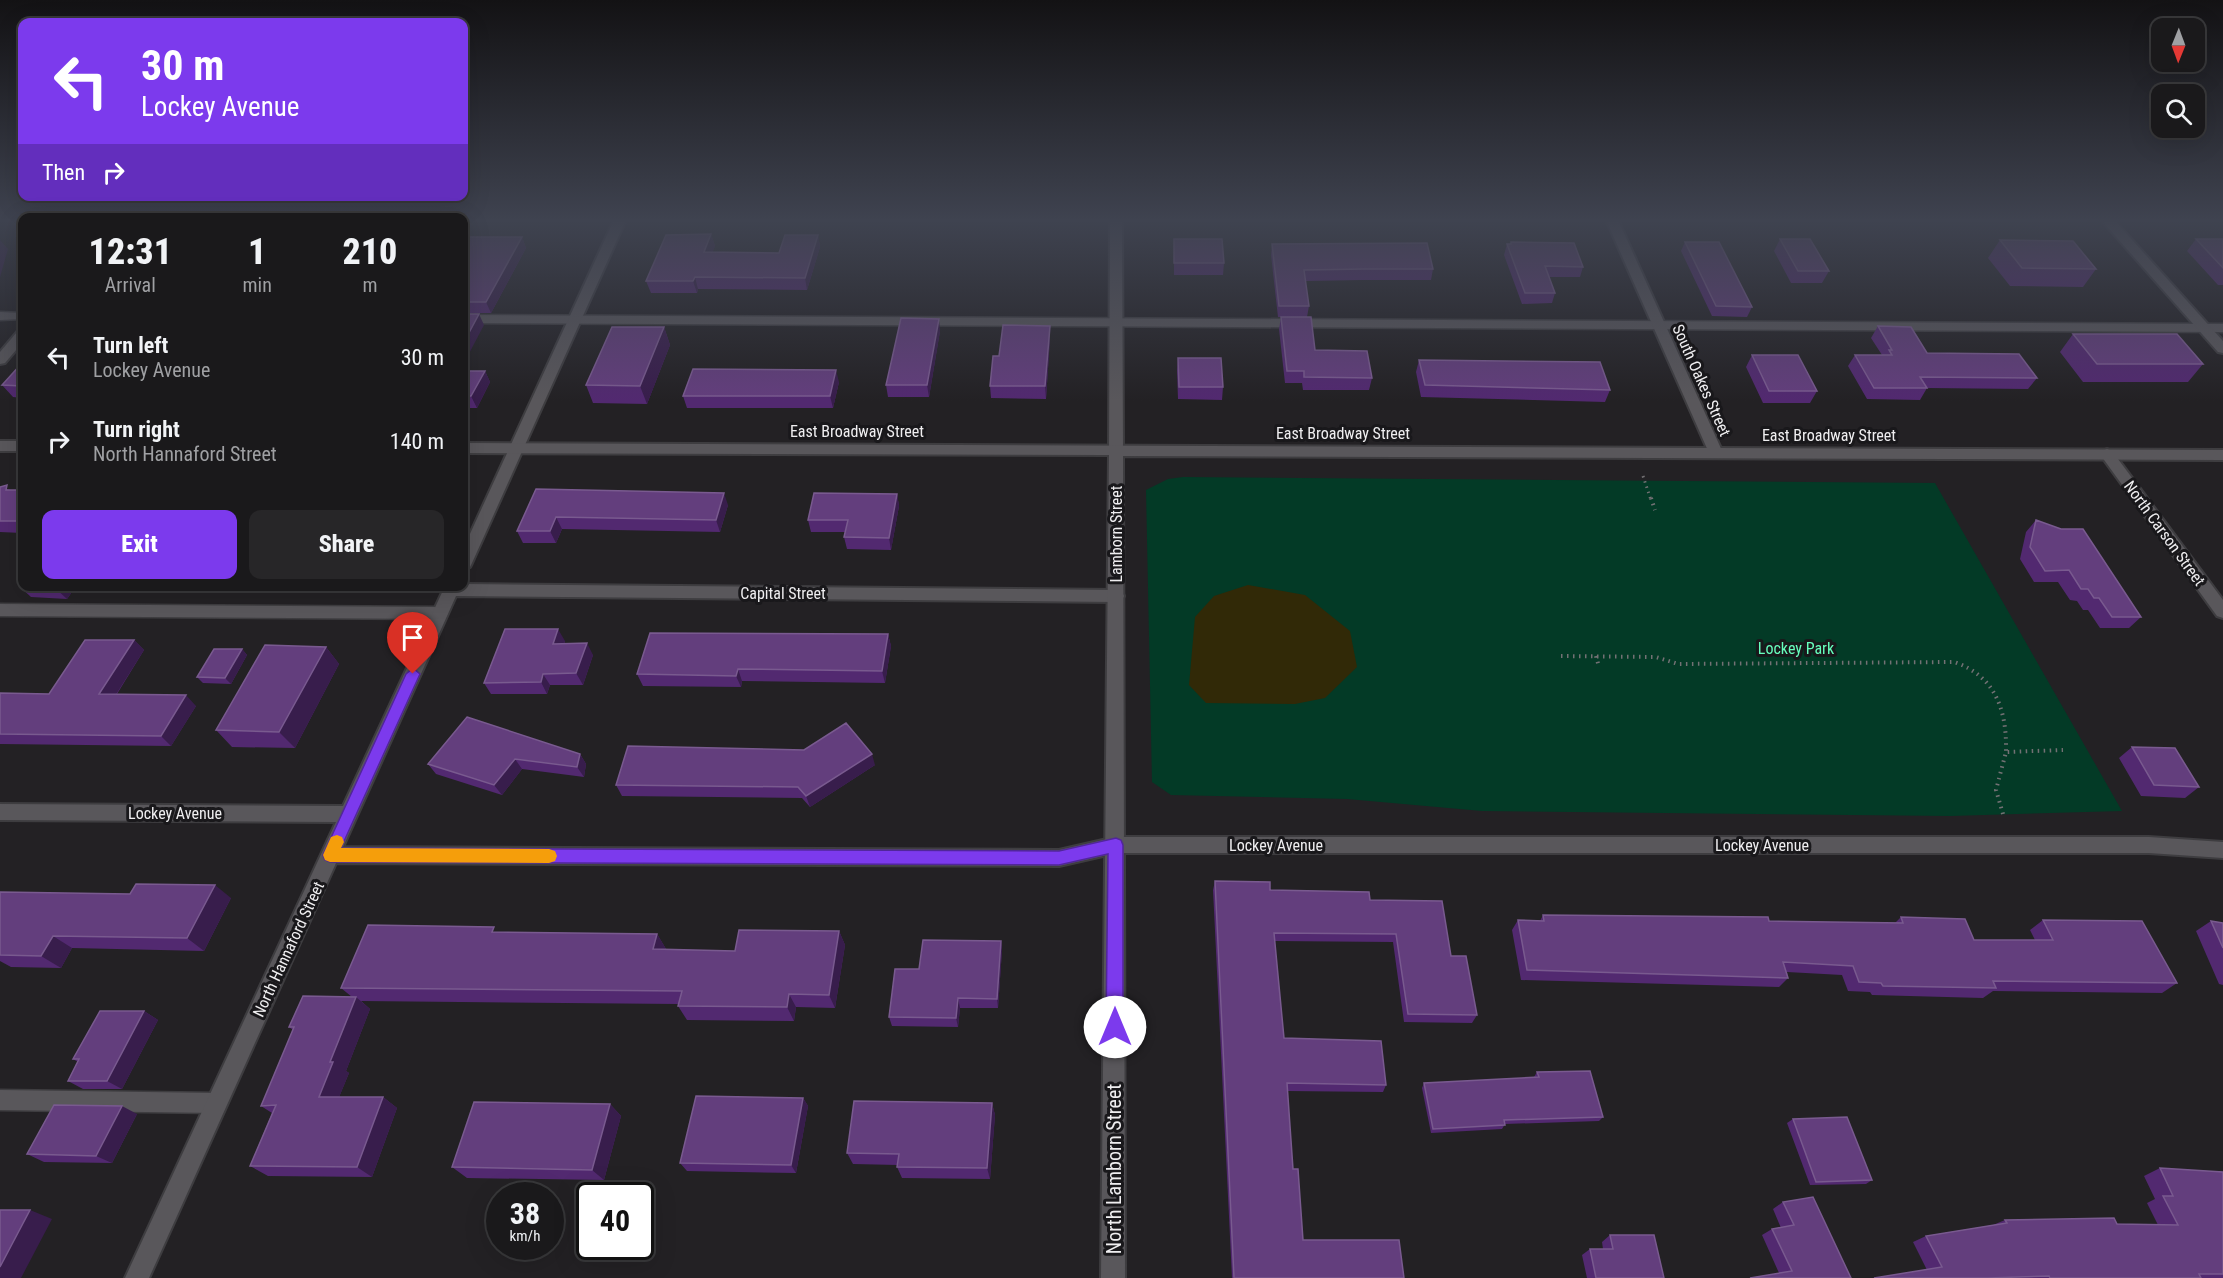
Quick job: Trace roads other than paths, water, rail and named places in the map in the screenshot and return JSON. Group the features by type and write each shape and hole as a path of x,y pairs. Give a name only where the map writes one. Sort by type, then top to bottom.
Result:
{"street":[{"path":"468,554 593,282"},
{"name":"Lamborn Street","path":"1116,282 1116,845"},
{"name":"South Oakes Street","path":"1640,282 1716,453"},
{"path":"2162,282 2223,350"},
{"path":"0,360 18,340"},
{"path":"0,446 18,446"},
{"name":"East Broadway Street","path":"468,448 2223,455"},
{"name":"North Carson Street","path":"2107,454 2223,612"},
{"name":"Capital Street","path":"468,588 1116,596"},
{"name":"North Hannaford Street","path":"137,1278 451,591"},
{"name":"Lockey Avenue","path":"0,812 349,814"},
{"name":"Lockey Avenue","path":"330,855 1059,858 1116,845 2149,845 2223,850"},
{"name":"North Lamborn Street","path":"1113,1278 1116,845"}],"lane":[{"path":"0,316 18,316"},
{"path":"468,319 2223,328"},
{"path":"0,610 441,614"},
{"path":"0,1100 217,1103"}],"park label":[{"name":"Lockey Park","path":"1796,648"}]}
